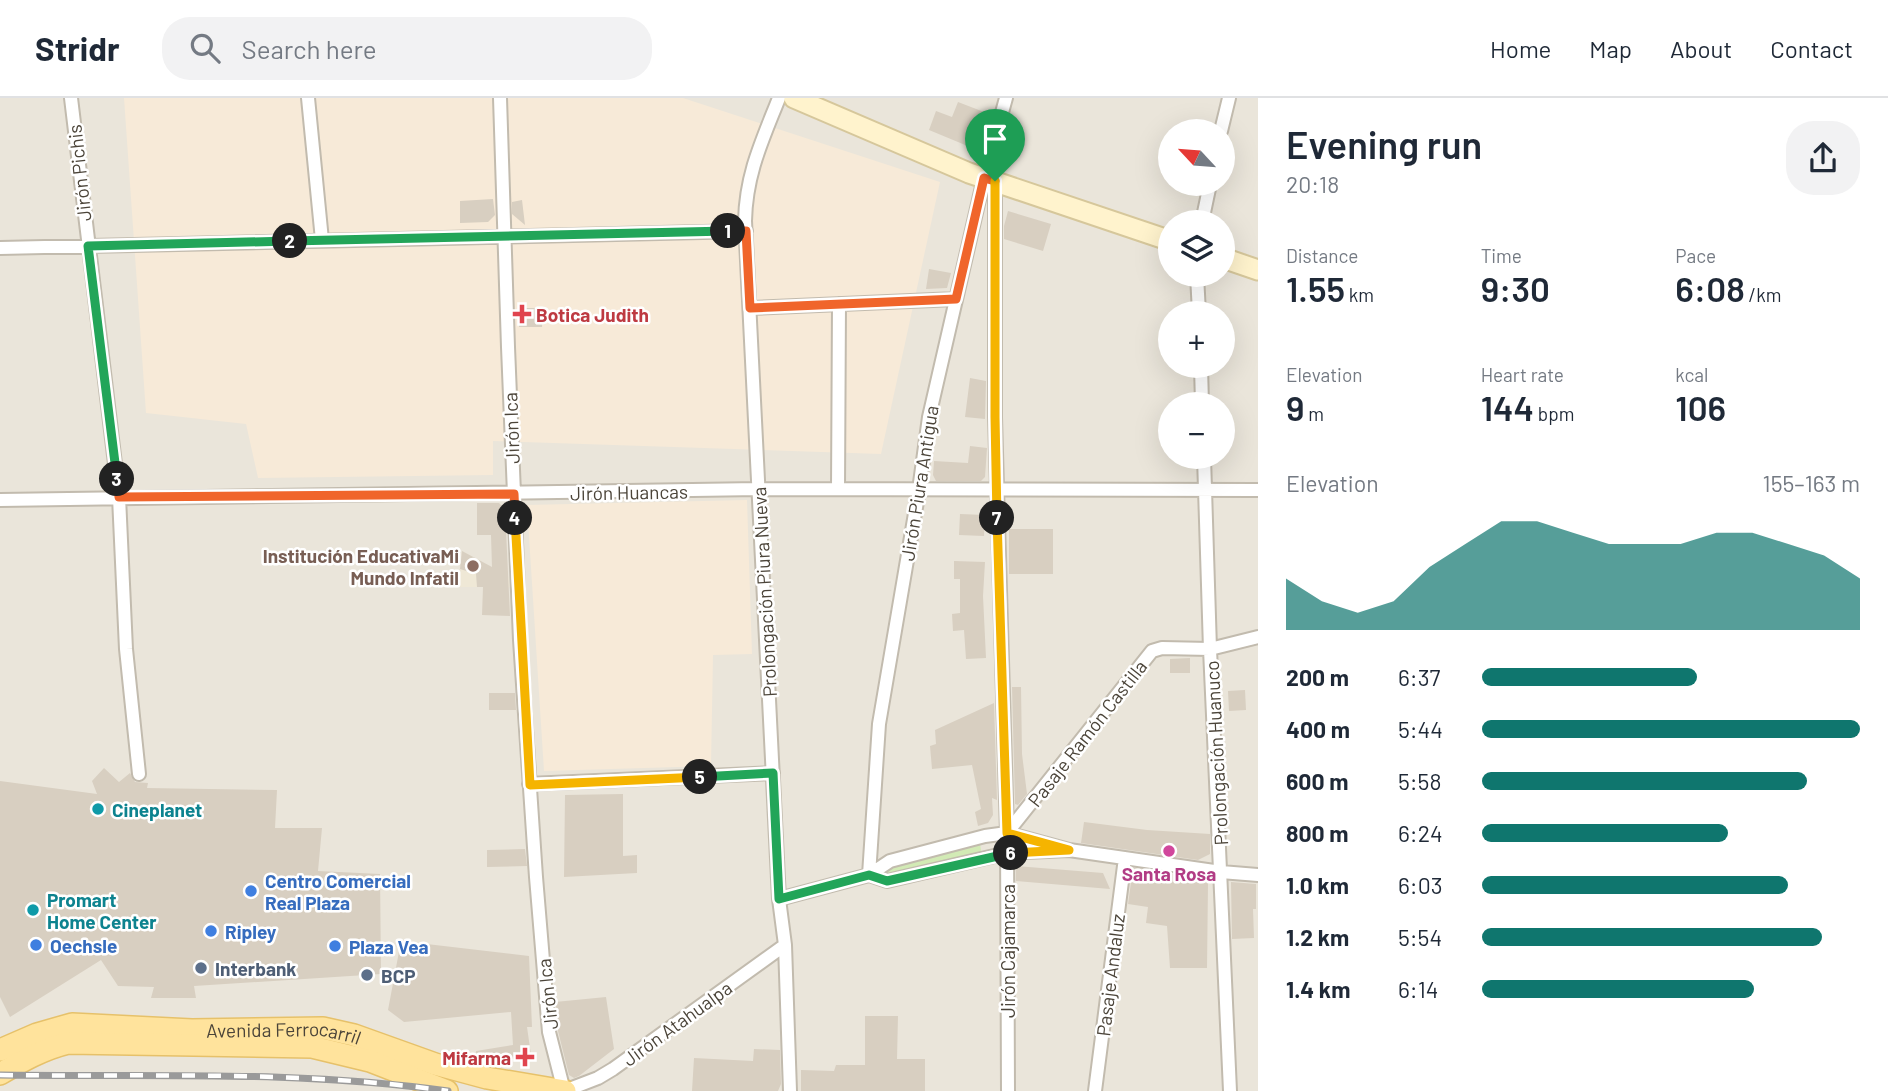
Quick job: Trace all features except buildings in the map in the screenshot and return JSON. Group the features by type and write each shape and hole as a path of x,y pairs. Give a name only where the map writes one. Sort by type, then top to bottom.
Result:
{"main road":[{"name":"Avenida Ferrocarril","path":"0,1050 37,1034 72,1024 192,1030 323,1028 354,1035 435,1064 487,1078 564,1091"},
{"name":"Avenida Ferrocarril","path":"0,1074 31,1056 68,1043 297,1046 345,1054 447,1091"}],"street":[{"name":"Jirón Pichis","path":"71,98 119,497 126,649 139,774"},
{"path":"308,98 322,240"},
{"name":"Jirón Ica","path":"500,98 514,494 530,785 549,1032 564,1091"},
{"name":"Prolongación Piura Nueva","path":"779,98 750,174 746,197 746,231 779,899 785,945 790,1091"},
{"path":"794,98 990,179 1158,237"},
{"name":"Jirón Piura Antigua","path":"869,875 879,724 929,417 956,299 990,179 1006,98"},
{"path":"1225,119 1229,98"},
{"name":"Jirón Cajamarca","path":"990,179 1007,833 1008,1091"},
{"path":"0,248 746,231"},
{"path":"1235,262 1258,270"},
{"path":"750,308 956,299"},
{"path":"838,489 839,304"},
{"name":"Prolongación Huanuco","path":"1205,469 1210,649 1230,1091"},
{"name":"Jirón Huancas","path":"0,500 759,489 1258,490"},
{"name":"Pasaje Ramón Castilla","path":"1007,833 1152,651 1162,648 1210,649 1258,637"},
{"path":"530,785 773,773"},
{"path":"779,899 869,875 890,861 985,836 1007,833 1069,850 1258,875"},
{"path":"869,875 887,881 1007,853 1069,850"},
{"name":"Pasaje Andaluz","path":"1095,1091 1125,858"},
{"name":"Jirón Atahualpa","path":"564,1091 597,1079 613,1069 785,945"}],"shaded area":[{"path":"0,98 1258,98 1258,1091 0,1091"},
{"path":"124,98 683,98 940,182 881,454 493,441 493,475 258,478 246,424 146,413"},
{"path":"747,500 752,654 713,655 711,766 544,771 527,505"},
{"name":"Institución EducativaMi Mundo Infatil","path":"462,551 486,564 486,574 508,574 510,587 459,587"}],"green space":[{"path":"980,844 982,856 898,874 882,873 892,863"}],"railway":[{"path":"0,1075 280,1077 392,1084 448,1091"}],"place":[{"name":"Botica Judith","path":"522,314"},
{"name":"Institución EducativaMi Mundo Infatil","path":"473,566"},
{"name":"Cineplanet","path":"98,809"},
{"name":"Santa Rosa","path":"1169,851"},
{"name":"Centro Comercial Real Plaza","path":"251,891"},
{"name":"Promart Home Center","path":"33,910"},
{"name":"Ripley","path":"211,931"},
{"name":"Oechsle","path":"36,945"},
{"name":"Plaza Vea","path":"335,946"},
{"name":"Interbank","path":"201,968"},
{"name":"BCP","path":"367,975"},
{"name":"Mifarma","path":"525,1057"}],"route":[{"path":"984,178 995,181 996,490 1007,833 1069,850 1007,853 887,881 869,875 779,899 773,773 530,785 514,494 119,497 88,246 746,231 750,308 956,299 984,178"}]}
